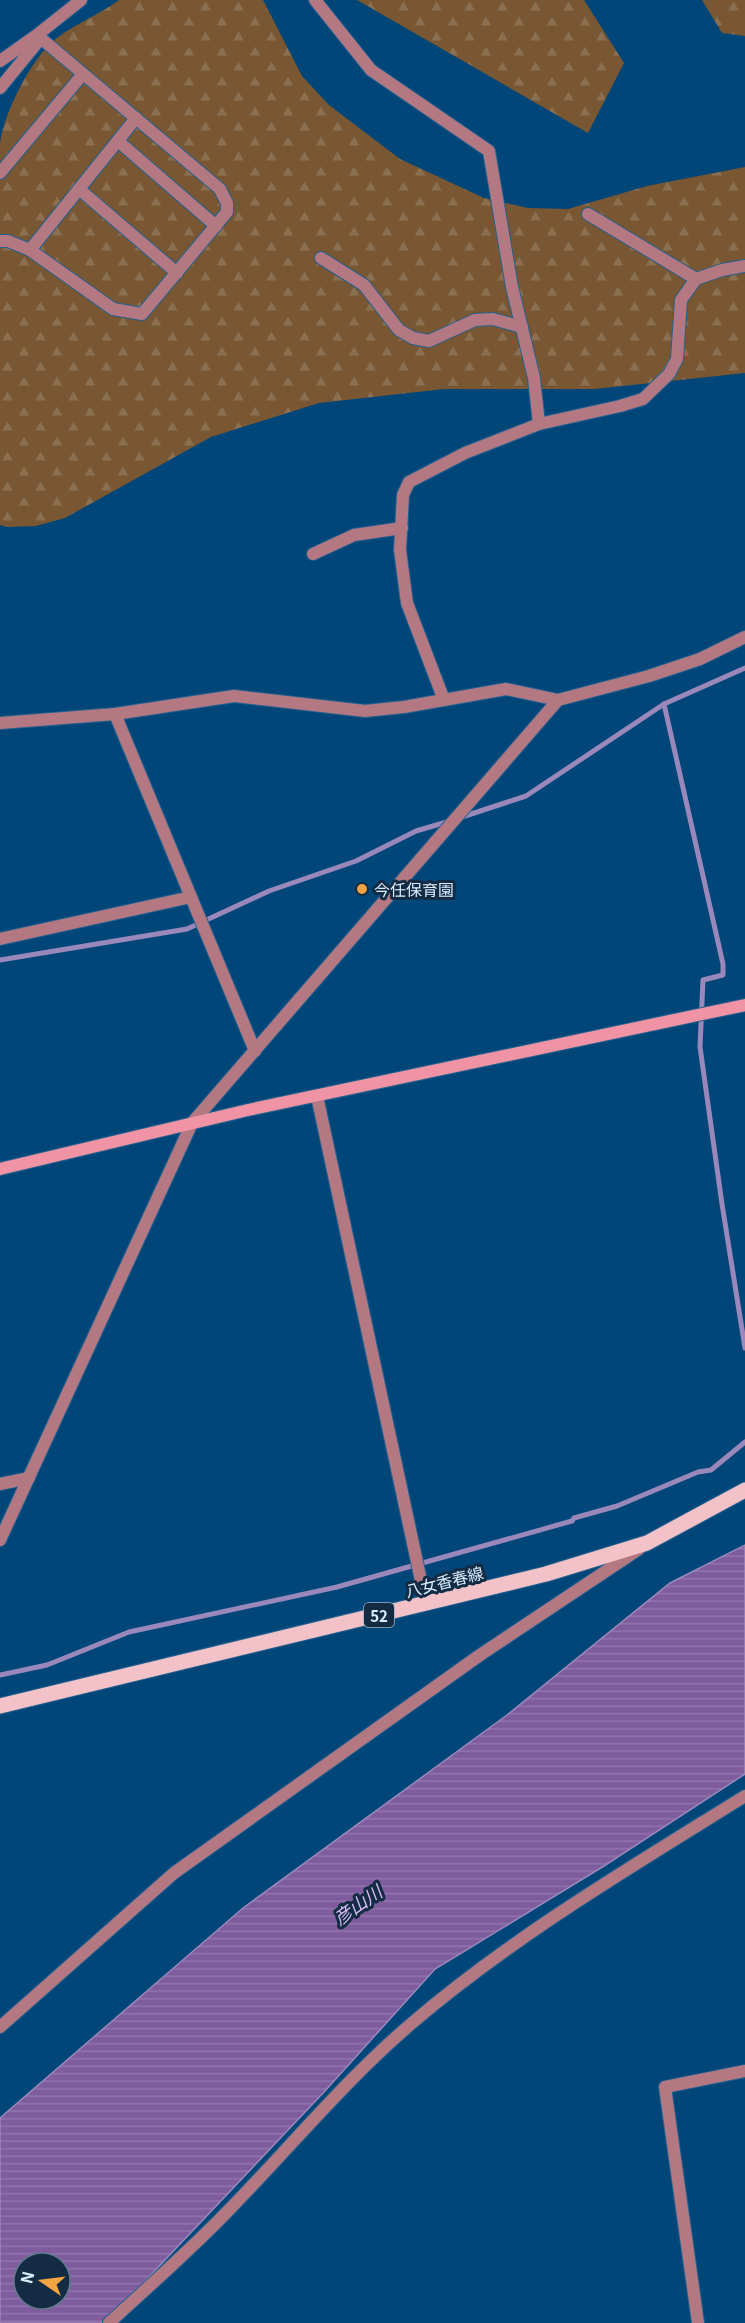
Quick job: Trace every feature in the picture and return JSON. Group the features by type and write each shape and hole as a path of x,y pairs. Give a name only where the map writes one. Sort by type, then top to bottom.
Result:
{"main road":[{"name":"八女香春線","path":"0,1706 546,1574 647,1543 745,1490"}],"street":[{"path":"0,61 39,37 81,0"},
{"path":"315,0 371,70 489,151 512,287 534,378 539,424"},
{"path":"3,239 30,250 113,309 142,314 227,212 227,203 220,189 39,37"},
{"path":"0,88 39,37"},
{"path":"0,173 83,74"},
{"path":"30,250 136,118"},
{"path":"118,141 216,226"},
{"path":"79,189 177,273"},
{"path":"588,214 696,279"},
{"path":"321,258 364,285 399,330 413,338 429,341 475,320 493,319 522,327"},
{"path":"444,700 407,603 400,550 403,495 409,482 465,453 539,424 643,399 669,374 677,359 681,300 696,279 722,270 745,266"},
{"path":"314,554 354,536 402,528"},
{"path":"0,723 115,714 234,696 365,711 404,707 506,689 558,699 700,659 745,637"},
{"path":"0,1540 192,1123 558,699"},
{"path":"115,714 255,1051"},
{"path":"0,939 191,897"},
{"path":"0,1169 192,1123 745,1005"},
{"path":"317,1096 426,1604"},
{"path":"0,1484 29,1478"},
{"path":"0,2027 174,1873 480,1654 647,1543"},
{"path":"109,2323 224,2216 357,2076 410,2024 489,1960 648,1856 745,1796"},
{"path":"698,2323 665,2087 745,2071"}],"green space":[{"path":"119,0 263,0 302,76 329,105 400,159 484,198 528,208 568,209 647,186 745,167 745,373 595,389 444,389 319,403 211,437 65,518 36,526 7,527 0,525 0,143 2,131 19,89 35,62 52,42"},
{"path":"357,0 584,0 624,63 588,133"},
{"path":"702,0 745,0 745,36 722,33"}],"water":[{"name":"彦山川","path":"745,1545 745,1774 604,1866 435,1969 325,2091 104,2323 0,2323 0,2118 243,1908 507,1715 670,1583"}],"waterway":[{"path":"459,818 526,796 664,704 745,668"},
{"path":"664,704 723,964 723,975 703,980 700,1047 745,1348"},
{"path":"0,960 187,929 269,891 356,861 416,831 450,821"},
{"path":"0,1675 47,1665 129,1632 337,1587 572,1521 574,1518 617,1506 698,1472 711,1470 745,1442"}],"place":[{"name":"今任保育園","path":"362,889"}]}
